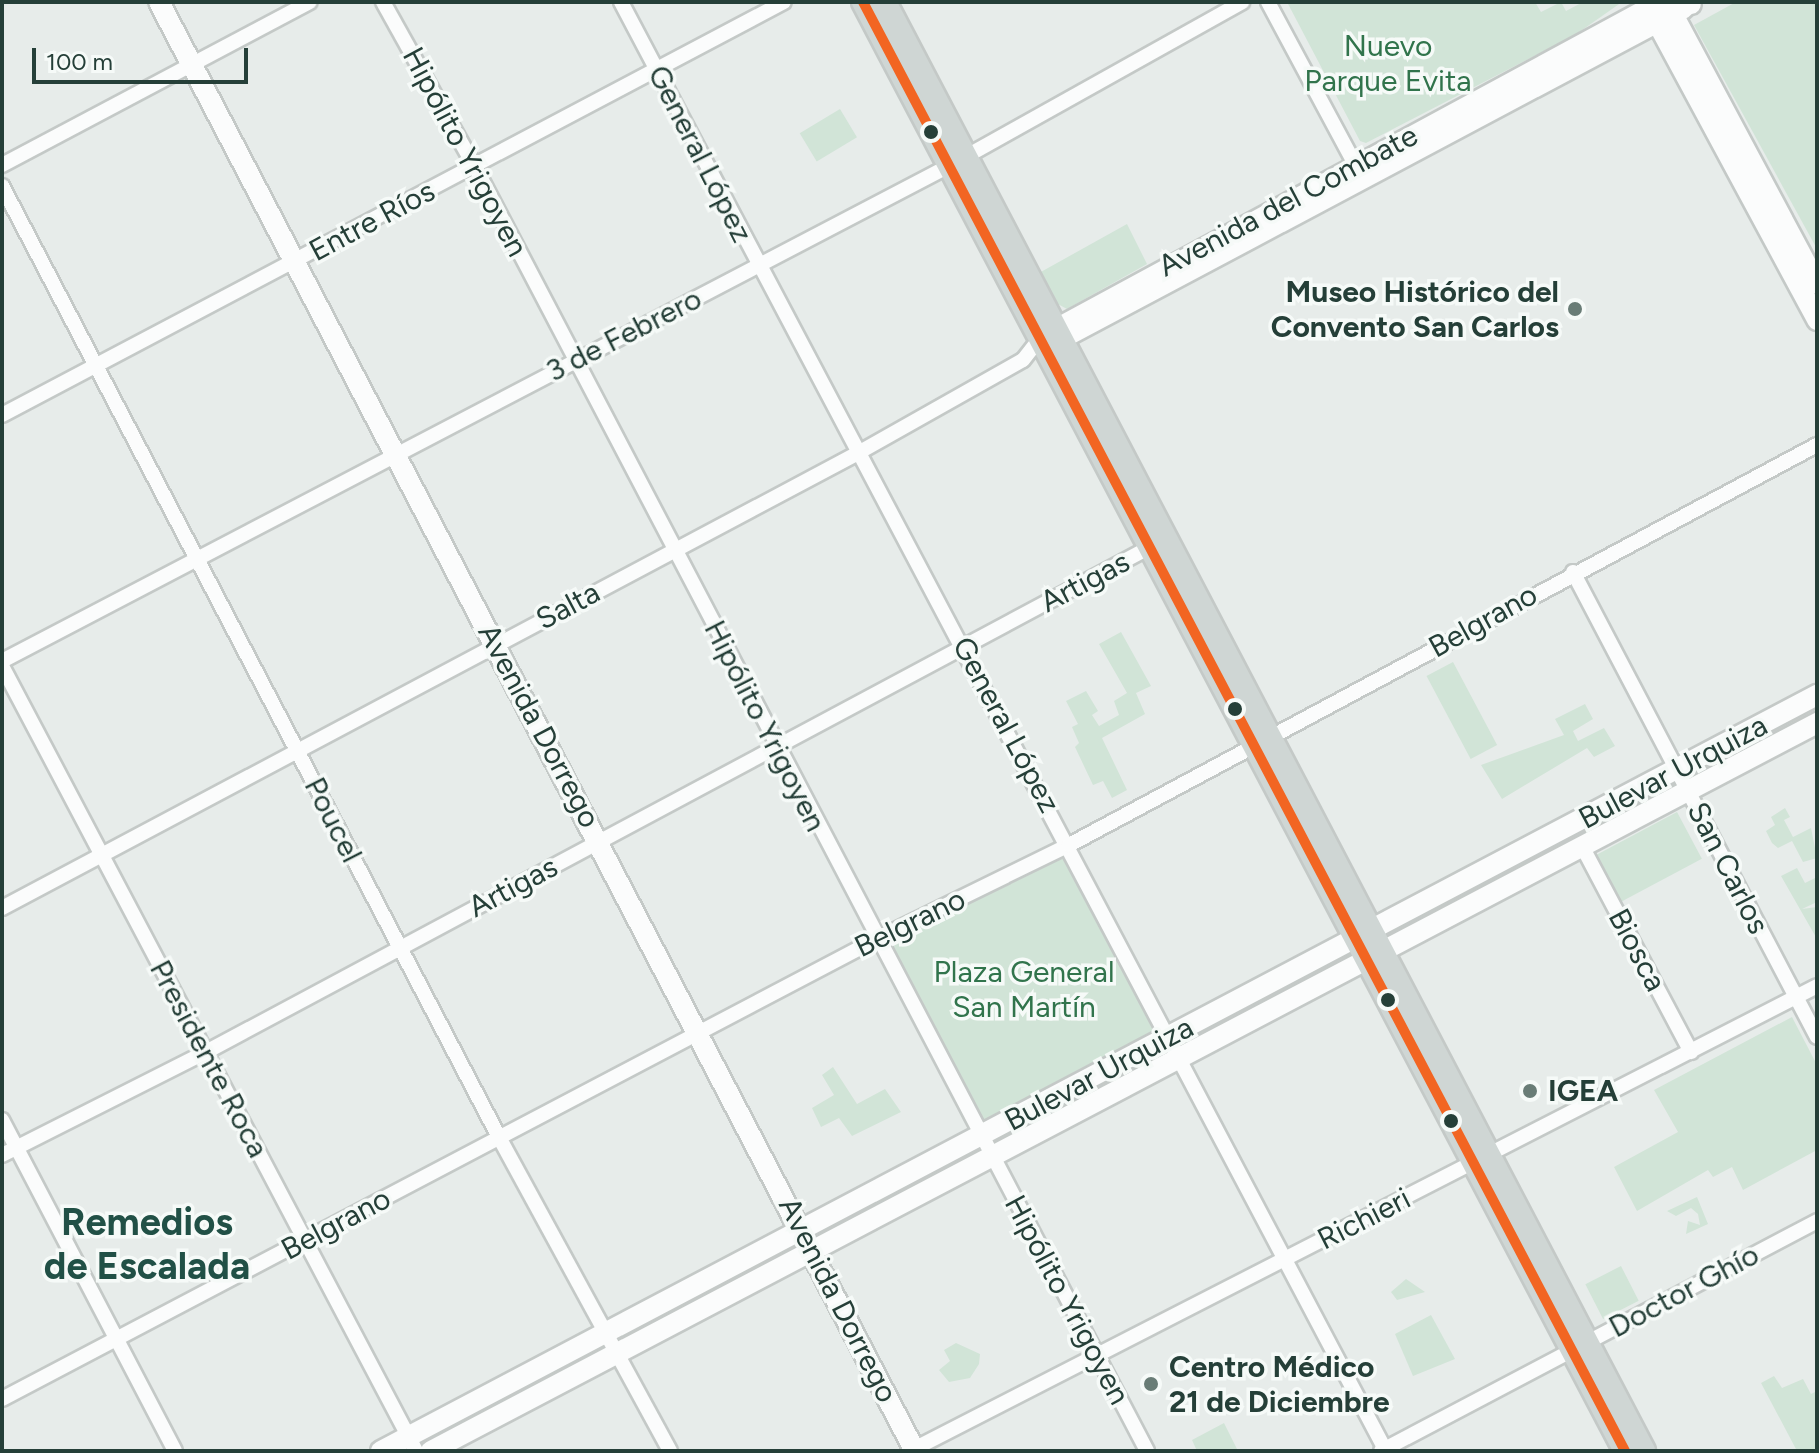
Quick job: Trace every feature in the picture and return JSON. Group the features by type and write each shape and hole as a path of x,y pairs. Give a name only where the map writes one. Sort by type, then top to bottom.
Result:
{"main road":[{"name":"Avenida Dorrego","path":"159,2 497,643 913,1450"},
{"path":"863,2 958,161"},
{"path":"885,2 958,161 1050,337 1580,1347 1644,1451"},
{"name":"Avenida del Combate","path":"1050,337 1660,10 1692,3"},
{"path":"1660,10 1817,284"},
{"path":"1660,10 1817,320"},
{"path":"1050,337 1150,547 1263,742"},
{"name":"Bulevar Urquiza","path":"431,1451 1180,1056 1369,944 1677,770 1817,695"},
{"name":"Bulevar Urquiza","path":"381,1451 412,1444 608,1332 1170,1037 1583,848 1817,723"},
{"path":"1580,1347 1625,1451"}],"street":[{"path":"2,165 310,2"},
{"name":"Hipólito Yrigoyen","path":"383,2 475,167 775,748 1147,1451"},
{"name":"General López","path":"621,2 758,266 965,646 1384,1450"},
{"name":"Entre Ríos","path":"2,415 784,2"},
{"name":"3 de Febrero","path":"2,664 198,558 958,161 1242,2"},
{"path":"1268,2 1359,172"},
{"name":"Poucel","path":"2,186 500,1139 608,1332 670,1451"},
{"name":"Salta","path":"2,908 858,453 1023,360 1050,337"},
{"name":"Belgrano","path":"2,1399 877,939 1069,845 1573,572 1817,445"},
{"name":"Artigas","path":"2,1155 206,1052 1150,547"},
{"name":"San Carlos","path":"1573,572 1817,1037"},
{"name":"Presidente Roca","path":"2,664 412,1444"},
{"name":"Biosca","path":"1583,848 1691,1052"},
{"name":"Richieri","path":"913,1450 1817,986"},
{"path":"2,1120 175,1451"},
{"name":"Doctor Ghío","path":"1384,1450 1817,1221"}],"green space":[{"name":"Nuevo Parque Evita","path":"1287,2 1535,2 1541,12 1561,2 1566,11 1583,2 1622,2 1575,35 1366,143 1360,141"},
{"path":"1736,2 1817,2 1817,249 1694,25"},
{"path":"840,109 857,137 817,161 800,133"},
{"path":"1127,224 1147,264 1067,309 1056,303 1039,273"},
{"path":"1121,632 1151,686 1136,693 1145,714 1102,738 1127,790 1112,798 1103,781 1093,785 1075,747 1079,743 1072,727 1078,724 1066,701 1086,691 1098,711 1092,715 1099,726 1119,715 1114,701 1127,693 1099,644"},
{"path":"1453,662 1497,745 1471,759 1427,676"},
{"path":"1585,704 1593,719 1573,731 1578,741 1604,728 1615,746 1594,757 1587,748 1502,799 1481,765 1564,735 1555,719"},
{"path":"1785,808 1790,817 1784,820 1793,837 1811,828 1817,858 1803,862 1792,841 1778,848 1772,843 1766,831 1775,825 1771,817"},
{"path":"1677,812 1702,859 1621,902 1596,855"},
{"name":"Plaza General San Martín","path":"1069,845 1171,1037 982,1137 880,945"},
{"path":"1797,868 1805,883 1817,877 1817,902 1802,909 1817,907 1817,939 1781,876"},
{"path":"1792,1017 1817,1065 1817,1150 1743,1190 1732,1167 1713,1177 1708,1170 1637,1211 1614,1167 1678,1132 1654,1090"},
{"path":"833,1067 857,1104 885,1089 901,1112 852,1136 839,1118 821,1127 812,1108 834,1095 822,1075"},
{"path":"1697,1197 1708,1224 1686,1234 1688,1221 1700,1225 1698,1214 1691,1208 1676,1216 1667,1211"},
{"path":"1621,1266 1639,1301 1603,1319 1585,1284"},
{"path":"1406,1279 1425,1292 1397,1300 1391,1292"},
{"path":"1431,1315 1455,1359 1413,1376 1395,1334"},
{"path":"956,1343 980,1354 979,1364 970,1378 949,1382 939,1370 950,1361 944,1350"},
{"path":"1774,1376 1782,1388 1803,1379 1811,1394 1817,1391 1817,1451 1797,1451 1761,1383"},
{"path":"1224,1423 1238,1451 1197,1451 1192,1440"}],"transit line":[{"path":"863,2 1625,1451"}],"place":[{"name":"Museo Histórico del Convento San Carlos","path":"1575,309"},
{"name":"IGEA","path":"1530,1091"},
{"name":"Centro Médico 21 de Diciembre","path":"1151,1384"}],"district":[{"name":"Remedios de Escalada","path":"147,1245"}]}
